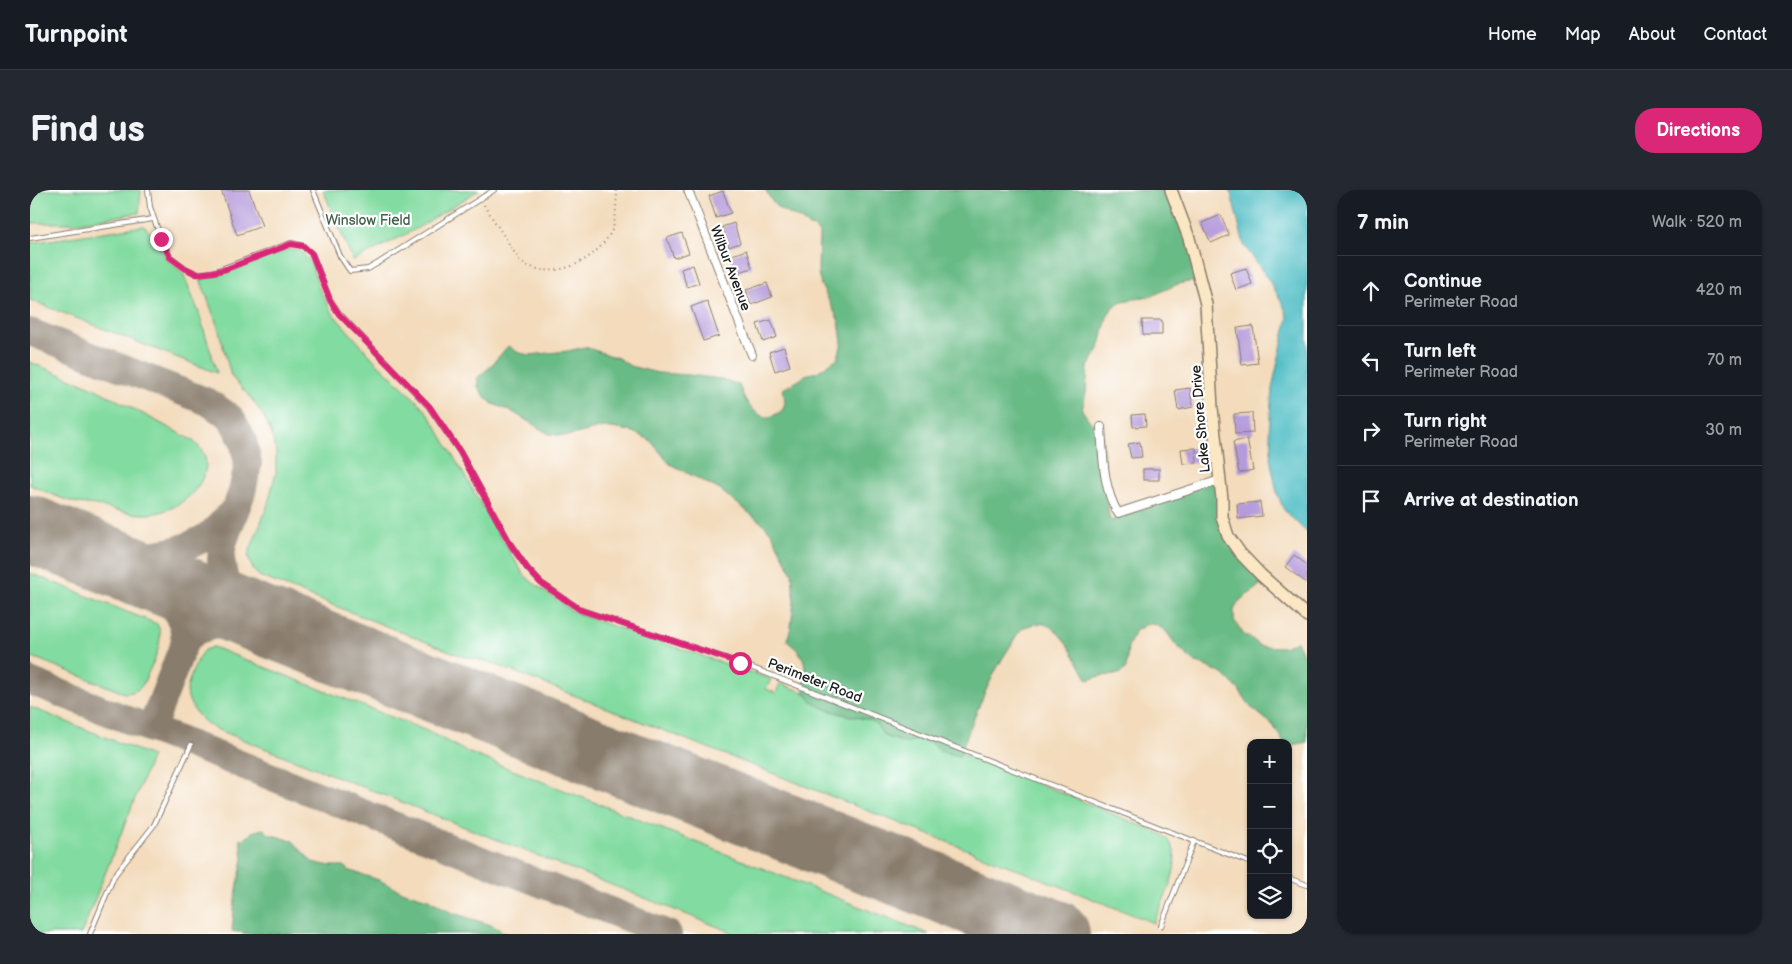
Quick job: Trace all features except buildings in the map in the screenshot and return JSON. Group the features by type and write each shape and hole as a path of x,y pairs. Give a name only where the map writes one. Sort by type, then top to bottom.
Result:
{"street":[{"name":"Wilbur Avenue","path":"688,190 752,355"},
{"name":"Lake Shore Drive","path":"1171,190 1189,238 1206,304 1212,408 1222,517 1228,536 1250,564 1307,616"},
{"path":"1101,428 1106,479 1112,505 1118,513 1220,480"}],"lane":[{"name":"Perimeter Road","path":"148,190 150,207 161,239 170,257 197,274 226,269 291,244 303,246 312,254 330,300 339,314 429,406 460,452 511,545 527,568 541,583 581,610 740,663 1247,861"},
{"path":"313,190 340,256 350,271 368,269 494,190"},
{"path":"30,236 37,237 154,219"},
{"path":"90,934 114,876 154,825 191,745"},
{"path":"1161,926 1194,841"},
{"path":"1292,879 1307,885"}],"path":[{"path":"480,199 520,262 526,266 555,271 580,263 601,246 613,230 616,190"}],"green space":[{"path":"30,190 141,190 139,213 73,223 30,223"},
{"name":"Winslow Field","path":"323,190 479,190 416,229 353,261"},
{"path":"766,190 1172,190 1199,280 1178,284 1149,297 1122,301 1112,308 1107,317 1099,349 1088,367 1086,393 1082,410 1091,423 1101,427 1109,517 1111,521 1218,480 1227,534 1265,580 1240,600 1234,610 1234,620 1244,635 1260,646 1284,647 1297,641 1307,662 1307,742 1292,745 1292,739 1282,739 1273,725 1252,708 1239,690 1223,674 1192,660 1176,645 1165,630 1154,624 1147,624 1135,631 1128,647 1126,669 1116,675 1100,676 1088,680 1069,647 1051,627 1039,624 1029,625 1024,628 1017,635 995,671 959,756 940,751 931,743 920,739 906,743 884,736 871,720 832,711 813,702 807,696 804,686 805,667 803,658 787,641 791,627 794,600 792,573 771,532 762,523 720,490 670,464 650,440 631,431 604,427 567,436 549,434 511,411 493,404 478,387 478,377 489,368 508,346 519,353 530,355 568,351 585,347 618,358 630,366 658,373 721,379 739,385 749,405 756,412 766,418 777,414 783,408 785,401 783,389 805,375 817,372 838,358 842,342 839,321 821,285 818,273 819,234 816,229 777,207"},
{"path":"144,226 167,259 183,273 199,313 217,373 30,300 30,243"},
{"path":"290,249 301,251 311,263 319,289 333,314 375,361 426,411 524,575 532,582 571,610 583,616 771,679 766,689 776,693 780,683 1065,794 1161,834 1170,842 1174,852 1175,864 1168,889 1154,923 489,662 462,656 259,576 254,571 248,555 267,507 276,472 276,452 271,432 264,417 254,402 231,376 218,327 199,276 232,271"},
{"path":"30,362 94,388 192,440 203,452 206,461 205,472 199,485 181,503 173,507 157,513 135,514 96,505 77,503 30,485"},
{"path":"30,573 157,624 160,631 159,646 150,670 139,688 132,692 124,693 30,656"},
{"path":"213,647 427,731 467,752 929,934 736,934 216,729 205,722 195,711 188,698 187,691 195,665 201,654 204,650"},
{"path":"30,707 152,756 81,934 30,934"},
{"path":"263,829 269,834 293,841 312,862 330,866 343,866 348,870 379,880 401,891 428,899 453,913 491,925 508,934 249,934 232,931 235,900 243,858 240,838 244,840 252,832"}],"water":[{"path":"1230,190 1307,190 1307,533 1284,510 1277,493 1270,458 1272,443 1269,431 1272,388 1288,317 1282,302 1244,245"}],"taxiway":[{"path":"30,332 208,402 231,418 243,440 248,464 242,492 223,543 221,559 225,582 237,602 262,620"},
{"path":"70,544 106,551 157,554 191,544 209,535 231,513"},
{"path":"138,571 157,584 172,604 183,624 185,641 151,729"},
{"path":"185,641 196,631 211,626 262,620"},
{"path":"30,681 668,934"}],"runway":[{"path":"30,529 1056,934"}],"route":[{"path":"161,239 170,257 197,274 226,269 291,244 303,246 312,254 322,283 339,314 429,406 460,452 511,545 527,568 541,583 581,610 740,663"}]}
